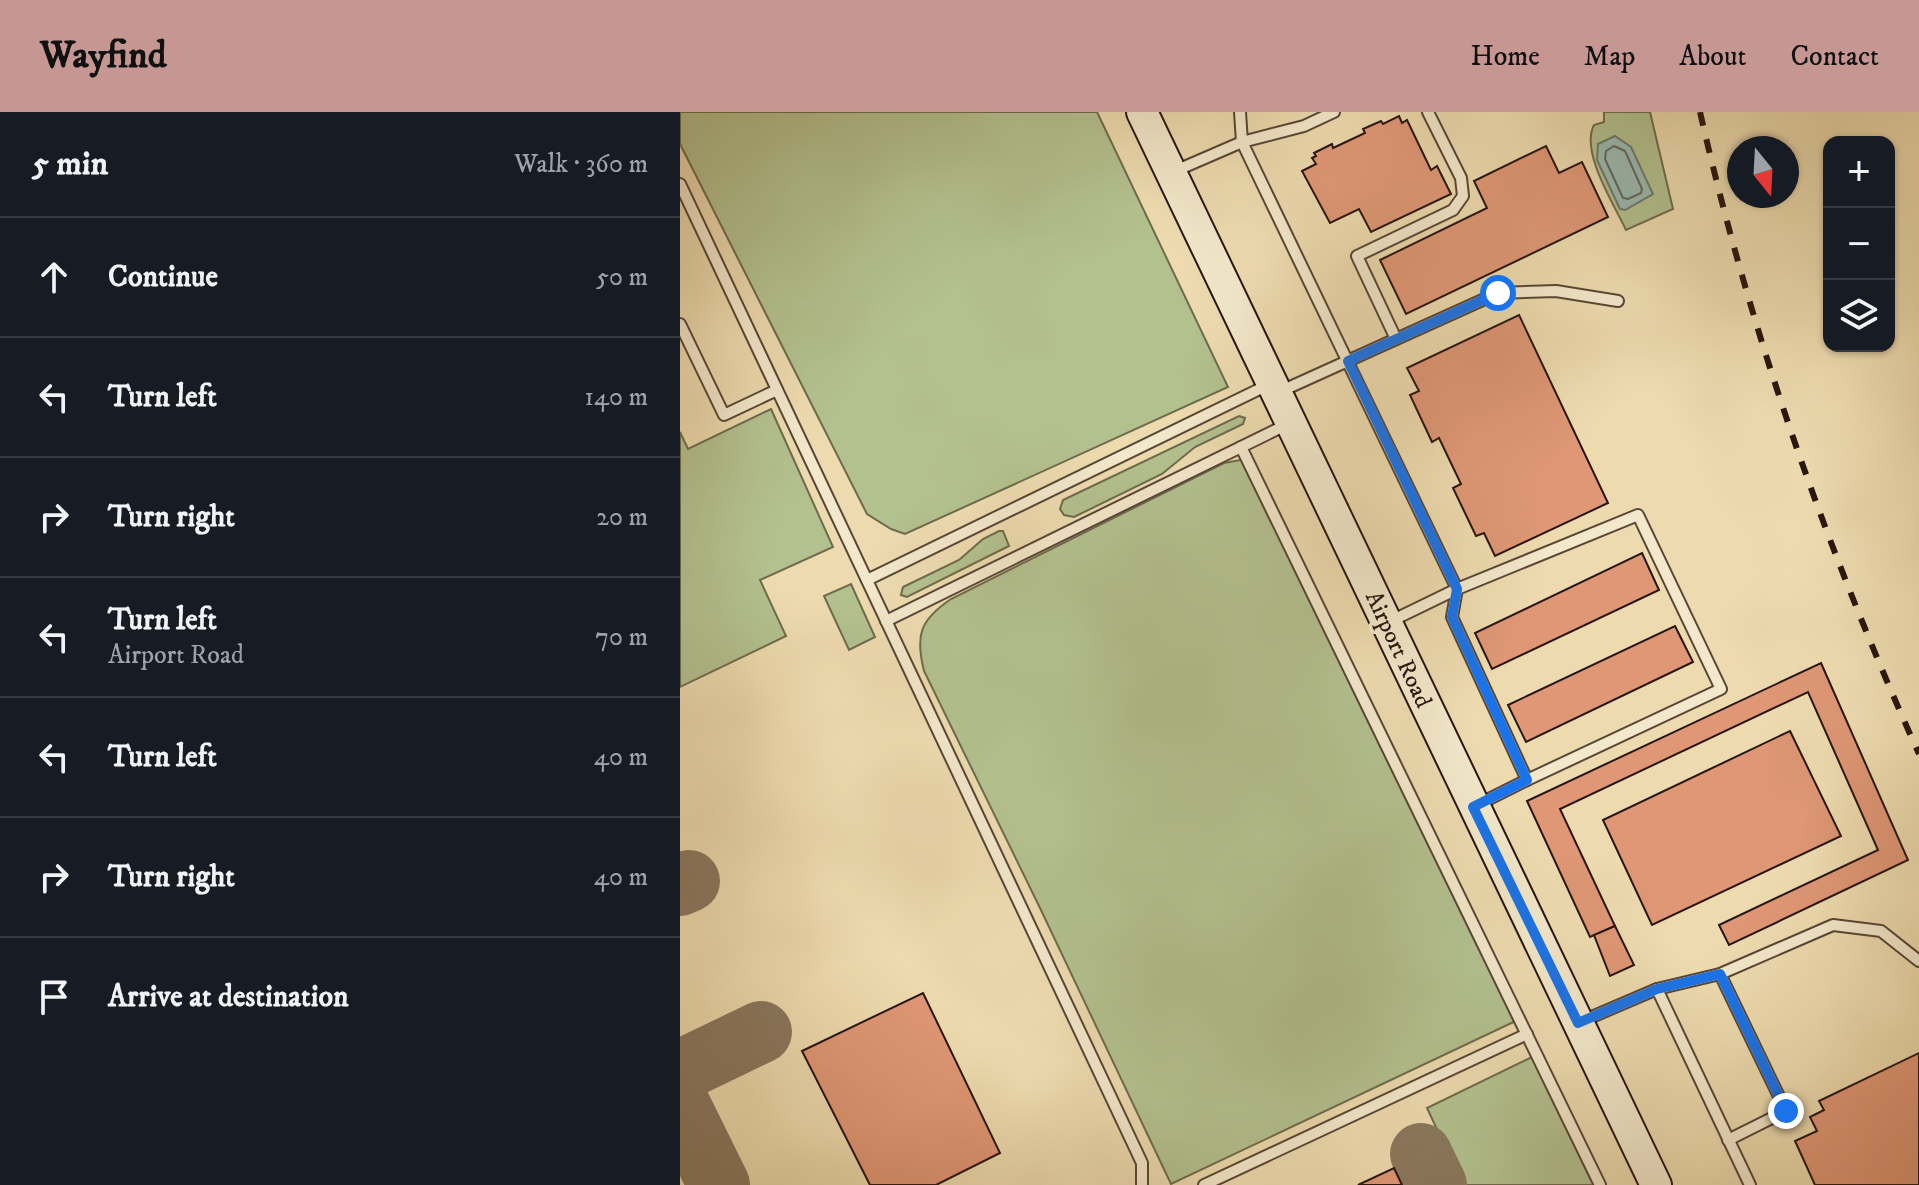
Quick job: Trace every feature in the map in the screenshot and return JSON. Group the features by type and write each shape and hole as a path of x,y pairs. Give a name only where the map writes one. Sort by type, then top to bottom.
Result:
{"street":[{"name":"Airport Road","path":"1142,112 1656,1185"}],"lane":[{"path":"1240,112 1242,142 1457,589 1452,617 1527,780"},
{"path":"1171,173 1242,142 1304,126 1334,112"},
{"path":"1396,339 1357,256 1453,210 1463,196 1461,178 1428,112"},
{"path":"680,184 683,196 1142,1163 1142,1185"},
{"path":"867,580 1274,388 1348,361 1498,293 1556,291 1618,301"},
{"path":"680,324 724,415 777,390"},
{"path":"886,621 1291,422"},
{"path":"1241,447 1600,1185"},
{"path":"1387,622 1457,589 1638,515 1721,689 1473,807"},
{"path":"1578,1023 1657,989 1720,974 1833,925 1881,931 1919,961"},
{"path":"1720,974 1786,1111 1728,1140"},
{"path":"1657,989 1750,1185"},
{"path":"1204,1185 1527,1034"}],"green space":[{"path":"680,112 1097,112 1228,387 905,534 891,529 867,514 680,144"},
{"path":"1604,112 1650,112 1673,209 1626,230 1600,178 1591,149 1594,125 1604,122"},
{"path":"771,409 833,547 760,580 786,636 680,687 680,432 688,449"},
{"path":"1239,416 1245,418 1243,424 1195,447 1162,474 1074,517 1064,515 1060,509 1063,500"},
{"path":"1246,459 1520,1019 1171,1184 924,671 920,638 932,614 951,599 1224,463"},
{"path":"1003,531 1009,546 907,597 901,595 903,587 959,560 983,539"},
{"path":"851,584 875,637 849,650 824,596"},
{"path":"1534,1056 1595,1185 1463,1185 1427,1108"}],"water":[{"path":"1615,136 1631,147 1653,194 1625,210 1620,209 1597,160 1598,144"}],"building":[{"path":"1399,116 1402,123 1407,120 1431,170 1437,166 1451,194 1371,232 1359,209 1330,223 1302,171 1316,164 1312,158 1316,156 1314,153 1332,144 1333,148 1365,133 1363,129"},
{"path":"1546,146 1559,173 1582,162 1608,217 1406,314 1380,260 1487,208 1474,181"},
{"path":"1519,315 1608,503 1495,556 1484,533 1476,536 1453,488 1461,484 1439,438 1432,442 1410,395 1419,391 1407,368"},
{"path":"1642,553 1659,590 1492,669 1475,633"},
{"path":"1675,626 1693,662 1526,742 1508,705"},
{"path":"1821,663 1908,860 1729,945 1719,925 1878,850 1808,692 1560,809 1615,926 1590,937 1527,801"},
{"path":"1790,731 1841,836 1652,925 1603,820"},
{"path":"1615,926 1634,965 1610,976 1594,935"},
{"path":"923,993 1000,1153 936,1185 870,1185 802,1051"},
{"path":"1919,1053 1919,1185 1815,1185 1795,1141 1817,1131 1810,1117 1824,1110 1819,1101"},
{"path":"1394,1168 1402,1185 1358,1185"}],"taxiway":[{"path":"680,885 689,881"},
{"path":"680,1071 761,1032"},
{"path":"680,1106 719,1185"},
{"path":"1421,1154 1436,1185"}],"railway":[{"path":"1700,112 1742,276 1793,438 1853,598 1919,754"}],"route":[{"path":"1498,293 1348,361 1457,589 1452,617 1527,780 1473,807 1578,1023 1657,989 1720,974 1786,1111"}]}
